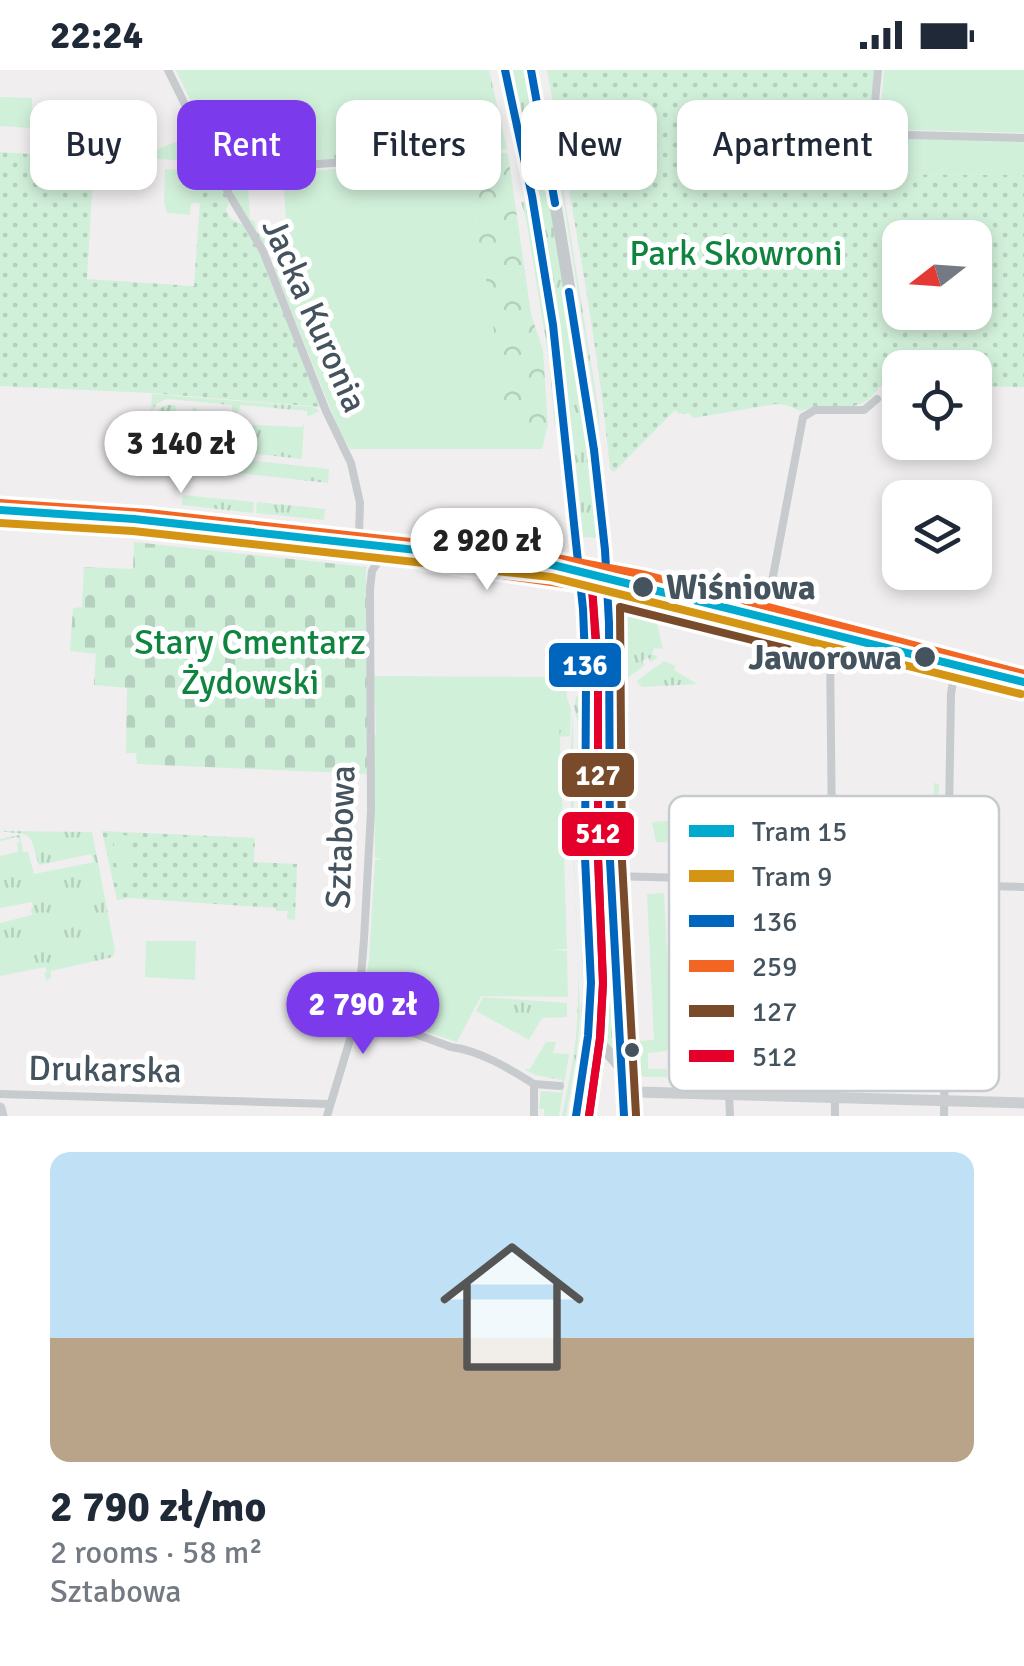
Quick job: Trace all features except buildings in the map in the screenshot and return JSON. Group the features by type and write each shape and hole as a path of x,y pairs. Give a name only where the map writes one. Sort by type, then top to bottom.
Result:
{"main road":[{"path":"506,70 553,325 586,672 585,856 591,983 576,1116"},
{"path":"530,70 586,392 606,567 610,876 624,1111"},
{"path":"0,502 148,513 578,562 1024,674"},
{"path":"0,525 150,533 580,585 1024,695"},
{"path":"608,623 616,607 635,598"},
{"path":"586,1054 605,1049 638,1092 1024,1103"},
{"path":"624,1111 638,1092"},
{"path":"0,1108 2,1116"}],"street":[{"name":"Jacka Kuronia","path":"168,70 183,100"},
{"path":"878,70 872,134 1024,138"},
{"name":"Jacka Kuronia","path":"228,190 264,252 326,412 352,463 360,503 359,535"},
{"path":"768,608 803,417 815,410 864,410 877,398"},
{"name":"Sztabowa","path":"327,1116 358,1013 368,887 370,589 372,571 380,558"},
{"path":"830,647 832,796"},
{"path":"949,796 950,694 958,658"},
{"path":"610,876 669,877"},
{"path":"999,886 1024,887"},
{"path":"358,1013 451,1047 465,1048 534,1084 560,1086"},
{"path":"534,1084 534,1116"},
{"path":"729,1091 730,1116"},
{"path":"835,1091 836,1116"},
{"path":"944,1091 944,1116"},
{"name":"Drukarska","path":"0,1094 329,1104"}],"green space":[{"path":"176,70 484,70 493,100 336,100 336,155 316,156 316,100 190,100"},
{"path":"484,70 489,70 496,100 492,100"},
{"path":"511,70 526,70 532,100 521,100 521,117"},
{"name":"Park Skowroni","path":"547,70 875,70 872,100 677,100 677,190 908,190 908,174 1024,175 1024,387 992,386 992,350 882,350 882,387 863,403 801,411 776,404 693,418 675,410 614,472 610,469 591,319 568,190 657,190 657,100 552,100"},
{"path":"884,70 1024,70 1024,133 908,130 908,100 881,100"},
{"path":"0,97 32,98 30,128 0,126"},
{"path":"501,123 507,149 501,149"},
{"path":"908,138 1024,141 1024,175 908,174"},
{"path":"177,142 177,161 157,159 157,149"},
{"path":"0,152 30,154 30,190 92,190 87,279 194,286 201,190 223,190 231,219 246,226 258,247 321,407 151,393 0,386"},
{"path":"501,153 508,154 531,314 543,350 548,428 507,420 478,246 474,190 501,190"},
{"path":"336,155 336,159 316,161 316,156"},
{"path":"165,169 177,170 177,190 201,190 200,203 191,203 190,215 167,213"},
{"path":"336,169 336,190 474,190 478,245 507,419 547,428 542,449 350,449 274,268 287,263 300,275 304,272 289,258 284,190 316,190 316,171"},
{"path":"232,190 248,190 250,219 255,221 261,237 261,230 266,229 267,238 271,238 270,246 262,245"},
{"path":"534,190 549,190 585,412 599,538 583,537 573,437"},
{"path":"562,190 599,413 600,432"},
{"path":"525,201 531,217 550,341 555,430 549,360 521,202"},
{"path":"152,394 313,407 320,411 307,417 307,411 240,405 238,413 232,412 232,405 167,399 157,403 151,413"},
{"path":"167,405 175,405 176,411 192,412 193,407 197,408 195,423 163,420 157,474 152,474 156,416"},
{"path":"164,421 194,424 188,477 158,473"},
{"path":"304,422 302,459 230,451 233,424 302,427"},
{"path":"229,458 329,469 328,483 228,472"},
{"path":"183,495 254,502 253,513 182,505"},
{"path":"257,502 325,509 324,520 256,513"},
{"name":"Stary Cmentarz Żydowski","path":"134,542 366,567 368,774 137,764 136,753 126,753 127,688 94,685 96,654 70,651 73,608 82,607 84,567 133,569"},
{"path":"633,609 655,615 663,649 654,648 652,654 658,657 651,662 648,657 642,661 645,665 625,680 624,620 625,614"},
{"path":"597,660 602,665 606,886 615,1051 592,1047 590,665"},
{"path":"664,661 697,684 642,687 637,682"},
{"path":"566,672 570,736 559,737 554,673"},
{"path":"374,676 555,677 567,949 553,949 567,951 568,997 481,996 457,1042 364,1011 362,1006 375,860 383,859 375,858"},
{"path":"579,696 586,974 585,1019 579,1052 583,982 577,848 578,722 574,709"},
{"path":"573,715 574,858 571,754"},
{"path":"934,783 939,784 939,796 933,796"},
{"path":"669,821 669,842 656,842 652,822"},
{"path":"0,831 92,832 115,950 113,957 51,971 47,981 45,967 0,976 0,923 32,915 33,907 32,902 0,908 0,856 18,852 20,842 18,837 0,839 20,835 34,874 94,862 91,854 39,865 28,836"},
{"path":"102,831 255,838 254,862 297,864 295,920 287,919 288,911 275,908 117,900"},
{"path":"117,836 132,840 134,880 120,883 113,847"},
{"path":"664,893 669,987 669,1045 667,1051 648,1053 648,1069 667,1069 667,1077 644,1077 639,1073 637,1041 654,1040 647,894"},
{"path":"146,941 196,941 195,980 145,977"},
{"path":"578,958 577,1052 566,1116 562,1116 576,1036"},
{"path":"483,997 567,1003 567,1017 542,1018 529,1040 476,1011"},
{"path":"546,1042 556,1042 553,1053 569,1054 559,1116 544,1116 544,1109 539,1109 541,1091 561,1093 562,1080 524,1069 530,1069"}],"tram line":[{"name":"15","path":"0,510 134,519 553,565 1024,682"},
{"name":"9","path":"0,523 133,531 551,577 1021,694"}],"transit line":[{"name":"136","path":"505,70 532,196 553,325 583,609 585,857 591,983 576,1116"},
{"name":"136","path":"531,70 555,203"},
{"name":"136","path":"569,292 605,550 610,861 624,1116"},
{"name":"259","path":"0,503 148,513 556,558 646,575 1024,674"},
{"name":"512","path":"1,513 151,521 337,541 589,576 598,682 603,984 589,1116"},
{"name":"259","path":"423,564 593,588 790,637"},
{"name":"127","path":"589,1116 603,982 598,857 598,661 591,577 643,587 1021,686"},
{"name":"127","path":"636,1115 622,861 620,607 788,649"}],"place":[{"name":"Wiśniowa","path":"643,587"},
{"name":"Jaworowa","path":"925,657"}]}
